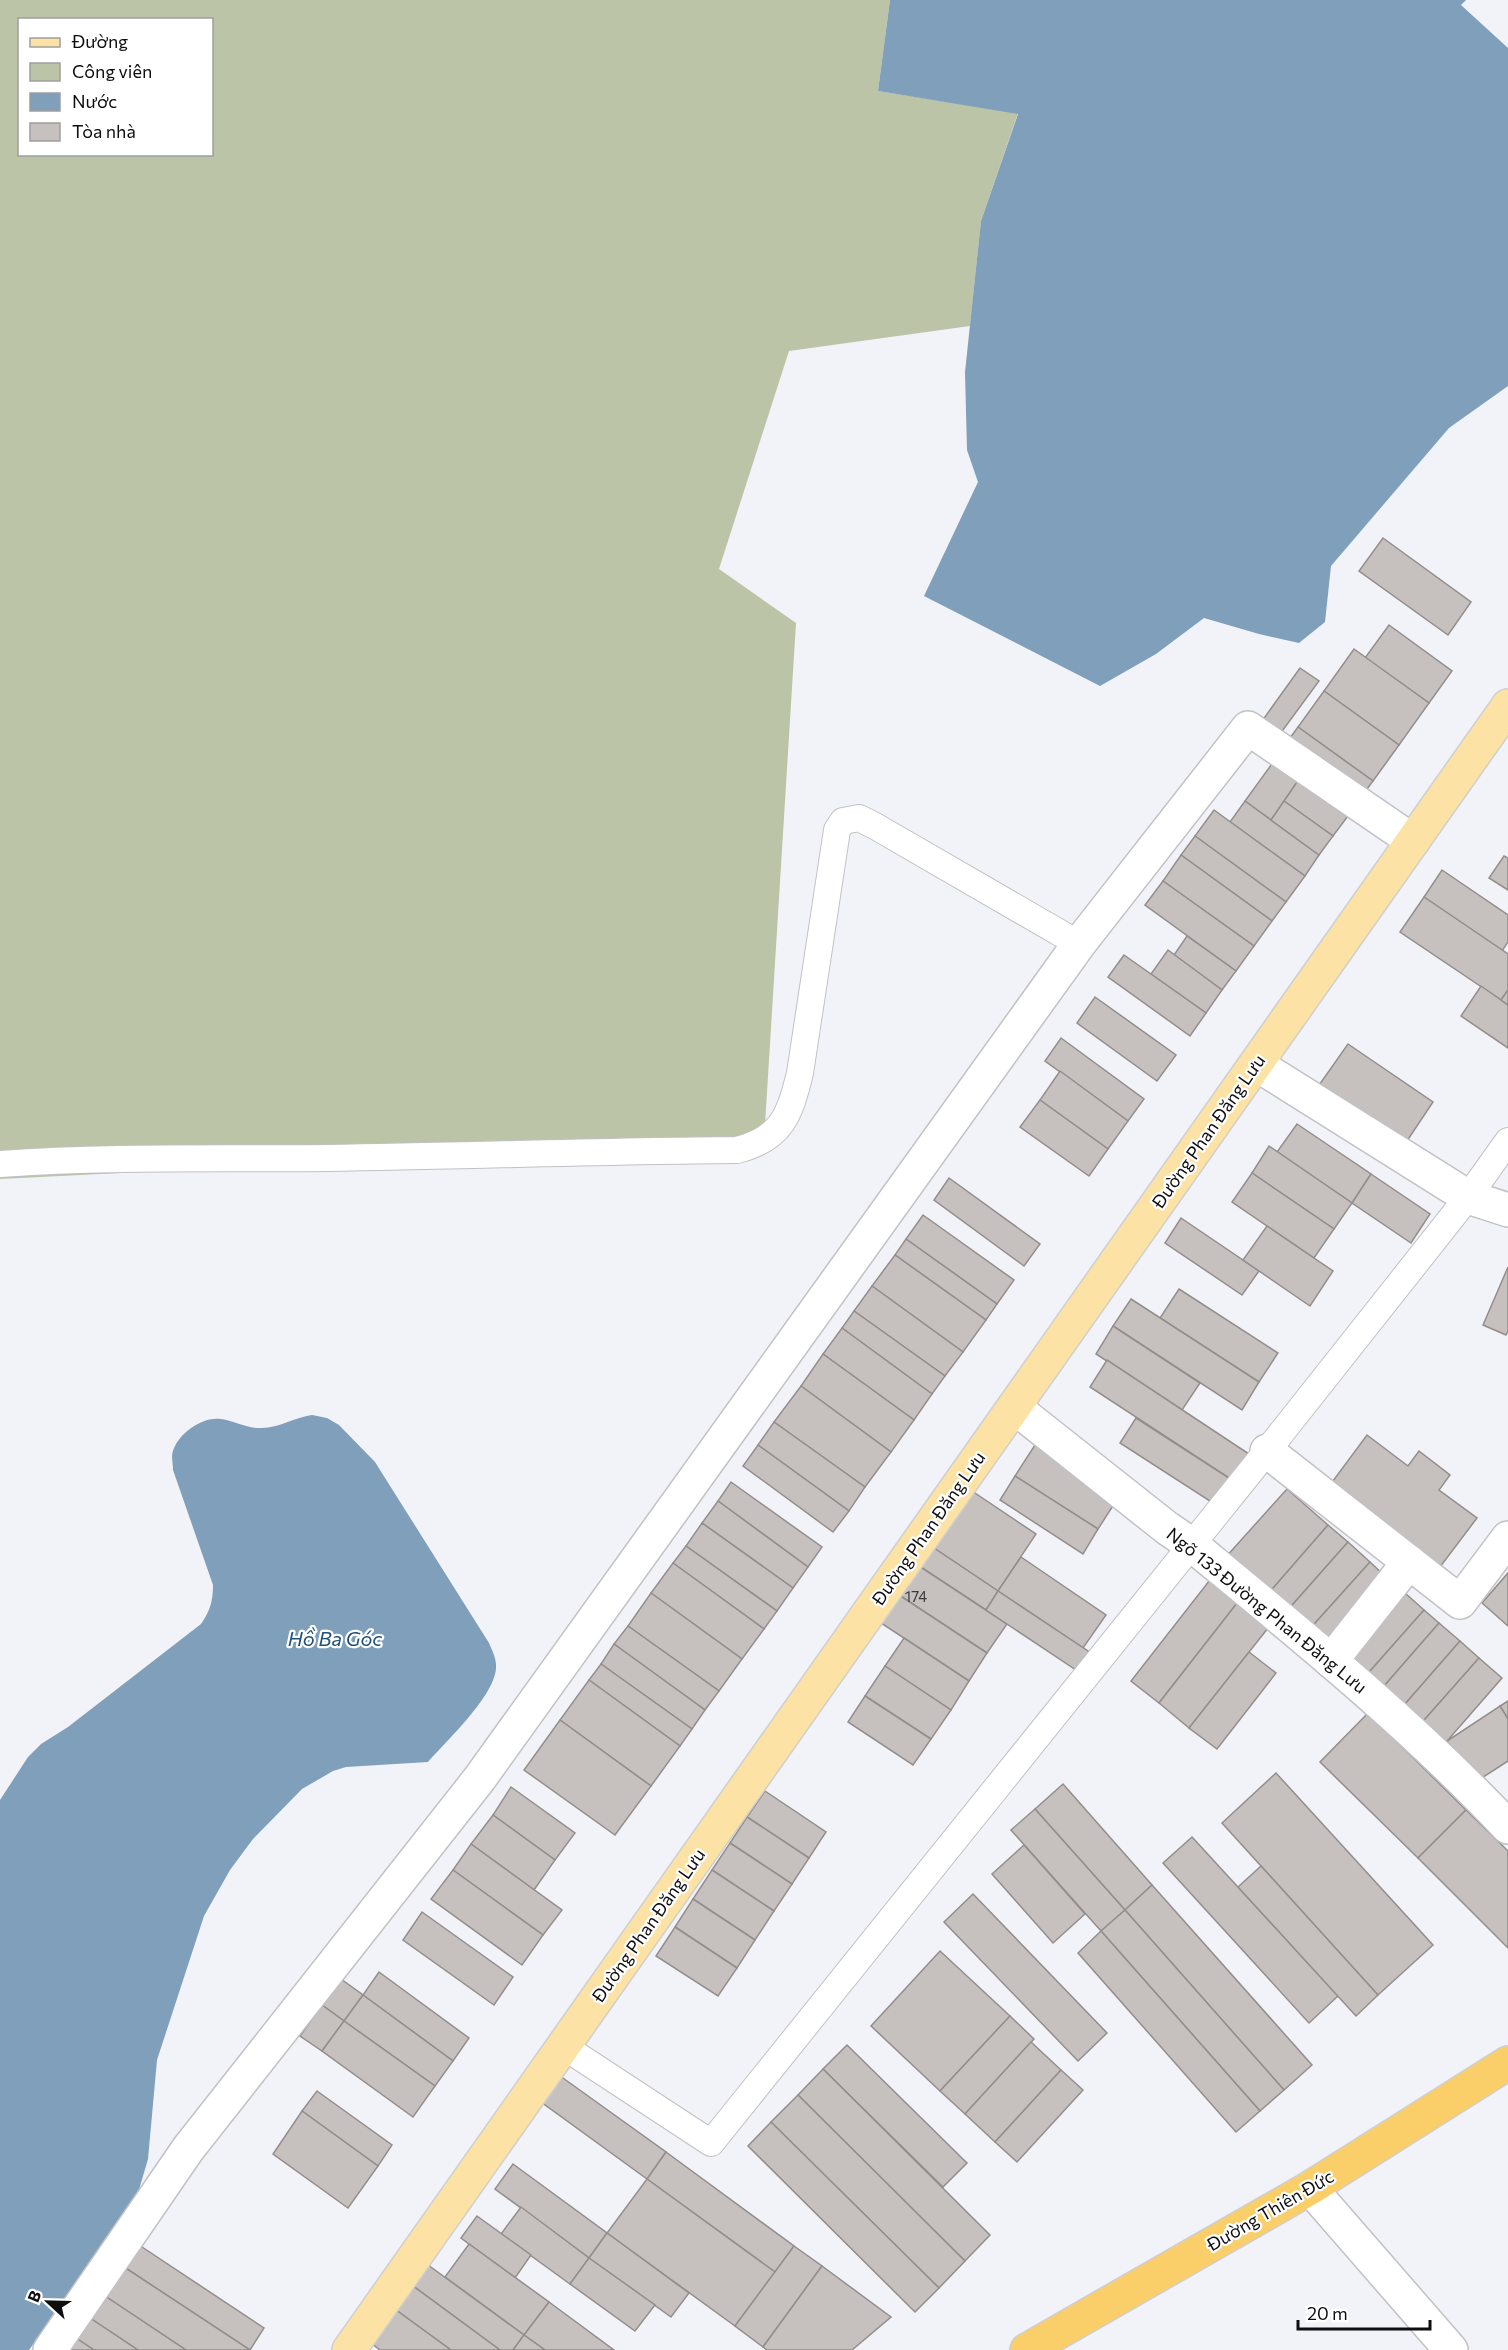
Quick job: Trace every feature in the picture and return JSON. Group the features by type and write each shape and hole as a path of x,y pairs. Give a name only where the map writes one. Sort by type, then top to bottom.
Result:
{"highway":[{"name":"Đường Thiên Đức","path":"1027,2350 1310,2188 1508,2063"}],"main road":[{"name":"Đường Phan Đăng Lưu","path":"349,2350 1508,706"}],"street":[{"path":"50,2350 188,2150 480,1778 1079,945 1248,728 1413,841"},
{"path":"1256,1064 1468,1197 1508,1210"},
{"name":"Ngõ 133 Đường Phan Đăng Lưu","path":"1014,1407 1167,1528 1192,1545 1331,1661 1456,1772 1508,1827"},
{"path":"1267,1451 1460,1602 1508,1538"},
{"path":"1331,1661 1409,1562"},
{"path":"1310,2188 1451,2350"}],"lane":[{"path":"0,1164 75,1159 328,1158 540,1152 737,1150 764,1141 777,1129 792,1106 800,1073 837,830 843,821 859,818 875,826 1079,945"},
{"path":"563,2046 711,2144 1267,1451 1468,1197 1508,1141"}],"green space":[{"path":"0,0 890,0 878,91 1018,113 981,221 970,326 789,351 719,569 796,623 764,1141 0,1179"}],"water":[{"path":"890,0 1466,0 1461,5 1508,48 1508,386 1449,428 1331,566 1325,622 1299,643 1204,618 1156,654 1100,686 924,596 978,482 967,450 965,372 981,221 1018,114 878,91"},
{"name":"Hồ Ba Góc","path":"312,1415 327,1418 339,1425 375,1462 489,1643 496,1662 494,1676 489,1689 470,1716 428,1762 346,1767 333,1771 302,1789 253,1839 230,1870 204,1916 157,2060 148,2159 138,2193 115,2233 29,2350 0,2350 0,1800 28,1757 41,1744 68,1727 201,1624 207,1615 212,1601 213,1585 173,1470 172,1456 178,1441 197,1424 213,1419 262,1428"}],"building":[{"path":"1383,538 1471,602 1448,635 1359,571"},
{"path":"1389,625 1452,671 1429,703 1365,658"},
{"path":"1354,649 1429,703 1399,745 1324,691"},
{"path":"1300,668 1319,681 1280,734 1262,721"},
{"path":"1324,691 1399,745 1373,781 1298,727"},
{"path":"1298,727 1373,781 1359,800 1284,746"},
{"path":"1279,754 1304,772 1271,820 1245,801"},
{"path":"1304,772 1354,808 1333,836 1284,801"},
{"path":"1245,801 1319,855 1305,876 1230,822"},
{"path":"1284,801 1333,836 1319,855 1271,820"},
{"path":"1214,810 1305,876 1286,902 1195,836"},
{"path":"1195,836 1286,902 1272,921 1181,855"},
{"path":"1181,855 1272,921 1254,946 1163,881"},
{"path":"1504,856 1508,858 1508,890 1489,878"},
{"path":"1442,870 1508,915 1508,942 1502,951 1424,897"},
{"path":"1163,881 1254,946 1236,971 1145,905"},
{"path":"1424,897 1508,954 1508,990 1501,1000 1400,932"},
{"path":"1187,936 1236,971 1222,990 1174,955"},
{"path":"1168,950 1222,990 1206,1013 1151,974"},
{"path":"1124,955 1206,1013 1190,1036 1108,977"},
{"path":"1481,986 1508,1005 1508,1048 1461,1016"},
{"path":"1508,990 1508,1005 1501,1000"},
{"path":"1095,997 1176,1055 1157,1081 1077,1023"},
{"path":"1061,1038 1144,1099 1128,1121 1045,1061"},
{"path":"1348,1044 1433,1102 1403,1147 1317,1088"},
{"path":"1060,1071 1128,1121 1108,1149 1040,1100"},
{"path":"1040,1100 1108,1149 1089,1176 1020,1127"},
{"path":"1297,1124 1371,1174 1352,1203 1277,1152"},
{"path":"1269,1146 1352,1203 1334,1229 1252,1173"},
{"path":"1252,1173 1334,1229 1314,1258 1232,1202"},
{"path":"1371,1174 1430,1214 1411,1243 1352,1203"},
{"path":"949,1178 1040,1244 1024,1266 934,1200"},
{"path":"923,1215 1014,1280 997,1304 906,1239"},
{"path":"1181,1218 1259,1271 1242,1295 1165,1243"},
{"path":"1267,1226 1333,1271 1310,1306 1243,1260"},
{"path":"906,1239 997,1304 986,1320 895,1255"},
{"path":"895,1255 986,1320 963,1352 872,1286"},
{"path":"1508,1267 1508,1331 1506,1335 1483,1325"},
{"path":"872,1286 963,1352 945,1376 854,1311"},
{"path":"1179,1289 1278,1353 1259,1382 1160,1318"},
{"path":"1131,1299 1259,1382 1242,1410 1113,1326"},
{"path":"854,1311 945,1376 932,1394 842,1328"},
{"path":"1113,1326 1200,1383 1182,1410 1096,1354"},
{"path":"842,1328 932,1394 914,1420 823,1354"},
{"path":"823,1354 914,1420 891,1452 801,1386"},
{"path":"1107,1360 1249,1454 1232,1480 1090,1387"},
{"path":"801,1386 891,1452 865,1487 774,1422"},
{"path":"1136,1418 1232,1480 1216,1505 1120,1443"},
{"path":"774,1422 865,1487 849,1511 758,1445"},
{"path":"1367,1435 1408,1466 1419,1451 1450,1475 1439,1490 1477,1518 1434,1575 1324,1493"},
{"path":"758,1445 849,1511 833,1532 743,1466"},
{"path":"1035,1445 1118,1498 1098,1529 1015,1476"},
{"path":"1015,1476 1098,1529 1083,1554 1000,1500"},
{"path":"731,1482 822,1547 808,1567 718,1501"},
{"path":"966,1487 1036,1534 998,1591 928,1544"},
{"path":"1287,1489 1328,1525 1267,1595 1225,1558"},
{"path":"718,1501 808,1567 793,1588 702,1523"},
{"path":"702,1523 793,1588 777,1611 686,1546"},
{"path":"1328,1525 1348,1542 1286,1612 1267,1595"},
{"path":"1348,1542 1370,1562 1308,1631 1286,1612"},
{"path":"928,1544 998,1591 986,1610 916,1564"},
{"path":"686,1546 777,1611 764,1629 673,1563"},
{"path":"1021,1557 1106,1615 1083,1648 998,1591"},
{"path":"1370,1562 1389,1580 1329,1649 1308,1631"},
{"path":"673,1563 764,1629 742,1659 651,1593"},
{"path":"916,1564 1007,1624 987,1653 896,1593"},
{"path":"1508,1573 1508,1626 1482,1603"},
{"path":"1213,1576 1241,1598 1159,1703 1131,1681"},
{"path":"998,1591 1091,1653 1079,1672 986,1610"},
{"path":"651,1593 742,1659 719,1691 628,1626"},
{"path":"896,1593 987,1653 969,1681 878,1621"},
{"path":"1405,1593 1424,1610 1363,1679 1344,1663"},
{"path":"1241,1598 1272,1623 1189,1728 1159,1703"},
{"path":"1424,1610 1439,1623 1378,1693 1363,1679"},
{"path":"1439,1623 1460,1641 1399,1711 1378,1693"},
{"path":"628,1626 719,1691 705,1710 614,1644"},
{"path":"904,1638 969,1681 951,1710 885,1666"},
{"path":"1460,1641 1479,1658 1418,1727 1399,1711"},
{"path":"614,1644 705,1710 692,1729 601,1664"},
{"path":"1249,1652 1276,1673 1217,1749 1189,1728"},
{"path":"1479,1658 1502,1678 1441,1748 1418,1727"},
{"path":"601,1664 692,1729 680,1746 589,1680"},
{"path":"885,1666 951,1710 931,1739 865,1696"},
{"path":"589,1680 680,1746 651,1786 560,1720"},
{"path":"865,1696 931,1739 913,1765 848,1722"},
{"path":"1508,1701 1508,1719 1500,1706"},
{"path":"1500,1706 1508,1719 1508,1761 1474,1783 1447,1741"},
{"path":"1368,1713 1466,1810 1418,1858 1320,1762"},
{"path":"560,1720 651,1786 615,1835 524,1770"},
{"path":"1276,1773 1433,1945 1378,1995 1222,1823"},
{"path":"1063,1784 1152,1885 1125,1910 1035,1809"},
{"path":"511,1787 575,1833 555,1860 493,1815"},
{"path":"765,1791 826,1832 809,1858 747,1817"},
{"path":"1035,1809 1125,1910 1101,1931 1011,1830"},
{"path":"1466,1810 1508,1851 1508,1948 1418,1858"},
{"path":"493,1815 555,1860 534,1890 471,1844"},
{"path":"747,1817 809,1858 792,1884 730,1843"},
{"path":"1192,1837 1338,1996 1309,2023 1163,1863"},
{"path":"730,1843 792,1884 774,1911 712,1870"},
{"path":"471,1844 562,1910 543,1935 453,1870"},
{"path":"1024,1845 1085,1914 1053,1943 992,1874"},
{"path":"1261,1866 1378,1995 1356,2016 1238,1887"},
{"path":"453,1870 543,1935 522,1965 431,1899"},
{"path":"712,1870 774,1911 755,1940 693,1899"},
{"path":"1152,1885 1312,2065 1284,2090 1125,1910"},
{"path":"973,1894 1107,2033 1078,2061 944,1922"},
{"path":"693,1899 755,1940 737,1968 675,1927"},
{"path":"1125,1910 1284,2090 1260,2111 1101,1931"},
{"path":"422,1912 513,1977 494,2005 403,1940"},
{"path":"675,1927 737,1968 718,1996 656,1956"},
{"path":"1101,1931 1260,2111 1236,2132 1078,1953"},
{"path":"940,1951 1010,2016 940,2091 871,2026"},
{"path":"379,1972 469,2038 453,2061 363,1995"},
{"path":"341,1979 363,1995 344,2021 322,2005"},
{"path":"363,1995 453,2061 435,2086 344,2021"},
{"path":"322,2005 344,2021 322,2051 300,2036"},
{"path":"1010,2016 1034,2039 965,2114 940,2091"},
{"path":"344,2021 435,2086 413,2117 322,2051"},
{"path":"1031,2042 1061,2070 995,2142 965,2114"},
{"path":"847,2045 967,2163 943,2187 823,2069"},
{"path":"823,2069 990,2235 965,2261 798,2095"},
{"path":"1061,2070 1083,2090 1017,2162 995,2142"},
{"path":"556,2073 666,2152 647,2179 537,2099"},
{"path":"317,2091 392,2145 378,2166 302,2111"},
{"path":"798,2095 965,2261 939,2288 771,2122"},
{"path":"302,2111 378,2166 348,2208 273,2154"},
{"path":"771,2122 939,2288 915,2312 748,2146"},
{"path":"666,2152 794,2246 775,2272 647,2179"},
{"path":"513,2164 607,2233 589,2258 495,2189"},
{"path":"647,2179 775,2272 735,2326 607,2233"},
{"path":"521,2207 589,2258 570,2284 501,2234"},
{"path":"477,2216 531,2255 515,2278 461,2238"},
{"path":"607,2233 689,2293 671,2317 589,2258"},
{"path":"133,2241 264,2328 250,2350 118,2263"},
{"path":"469,2244 549,2302 524,2335 445,2277"},
{"path":"794,2246 822,2266 763,2347 735,2326"},
{"path":"589,2258 655,2305 635,2331 570,2284"},
{"path":"424,2262 524,2335 513,2350 500,2350 409,2283"},
{"path":"118,2263 250,2350 186,2350 99,2292"},
{"path":"822,2266 891,2317 852,2350 767,2350 763,2347"},
{"path":"409,2283 500,2350 451,2350 392,2307"},
{"path":"99,2292 186,2350 138,2350 84,2314"},
{"path":"549,2302 614,2350 545,2350 524,2335"},
{"path":"392,2307 451,2350 380,2350 367,2340"},
{"path":"84,2314 138,2350 94,2350 70,2334"},
{"path":"70,2334 94,2350 60,2350"},
{"path":"524,2335 545,2350 513,2350"}]}
